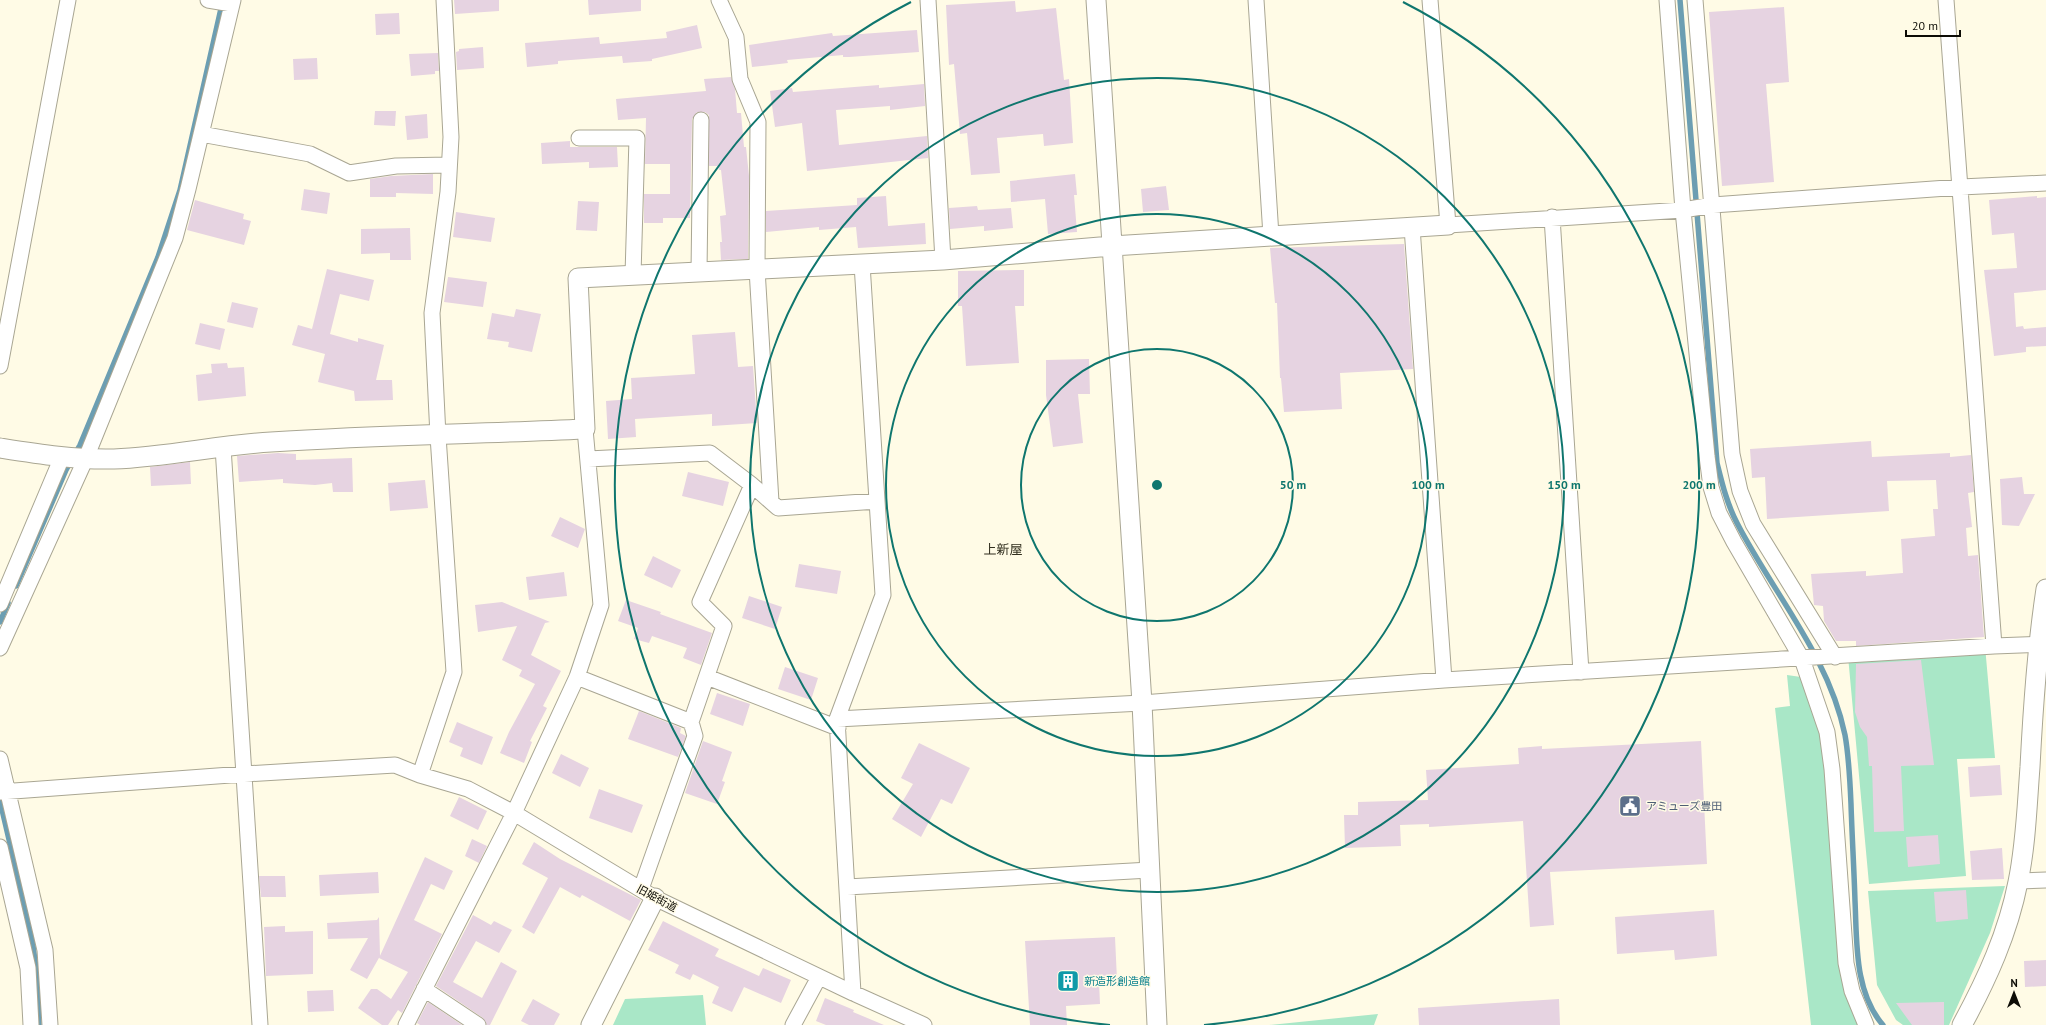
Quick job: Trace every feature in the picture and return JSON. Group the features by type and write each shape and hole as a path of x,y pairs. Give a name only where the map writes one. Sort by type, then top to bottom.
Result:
{"street":[{"path":"0,366 68,0"},
{"path":"0,648 86,458 175,238 233,2 208,0"},
{"path":"420,775 454,672 438,436 432,313 451,137 444,0"},
{"path":"719,0 736,37 740,79 758,122 757,269 771,502"},
{"path":"928,0 943,260"},
{"path":"1096,0 1142,703 1157,1025"},
{"path":"1256,0 1271,236"},
{"path":"1430,0 1448,225"},
{"path":"1667,0 1683,210 1711,487 1719,513 1734,542 1802,659 1827,732 1832,769 1846,963 1852,991 1866,1025"},
{"path":"1695,0 1713,205 1732,454 1740,491 1753,524 1835,657"},
{"path":"1946,0 1994,646"},
{"path":"700,272 701,120"},
{"path":"201,134 310,154 348,173 396,166 449,165"},
{"path":"579,138 637,138 633,276"},
{"path":"406,1025 514,813 577,676 602,605 585,429 578,278 943,260 1112,246 1552,217 1683,210 1713,205 1961,187 2046,183"},
{"path":"1552,217 1581,672"},
{"path":"1412,227 1444,680"},
{"path":"853,993 837,723 883,595 862,264"},
{"path":"0,448 62,457 115,459 269,442 365,436 438,436 585,429"},
{"path":"223,447 260,1025"},
{"path":"588,460 710,453 752,485 778,508 877,501"},
{"path":"0,604 62,457"},
{"path":"591,1025 648,894 694,736 691,722 724,626 700,602 752,485"},
{"path":"1962,1025 1986,979 1998,950 2009,918 2018,881 2025,833 2046,589"},
{"path":"707,677 837,723 1142,703 1444,680 1994,646 2042,645"},
{"path":"577,676 691,722"},
{"path":"0,759 4,792 46,950 50,1025"},
{"name":"旧姫街道","path":"244,774 395,765 420,775 468,789 514,813 648,894 819,977 924,1025"},
{"path":"4,792 244,774"},
{"path":"0,847 28,968 31,1025"},
{"path":"847,887 1150,870"},
{"path":"2018,881 2046,880"},
{"path":"793,1025 819,977"},
{"path":"424,989 478,1025"}],"green space":[{"path":"1985,646 1995,758 1957,759 1966,876 1869,884 1848,656"},
{"path":"1787,675 1808,678 1828,738 1849,978 1861,1025 1811,1025 1775,708 1790,706"},
{"path":"2005,886 1990,933 1949,1025 1903,1025 1896,1020 1877,985 1868,891"},
{"path":"703,995 706,1025 613,1025 625,999"},
{"path":"1378,1014 1374,1025 1269,1025"}],"building":[{"path":"454,0 499,0 499,11 455,14"},
{"path":"588,0 641,0 641,11 589,15"},
{"path":"1015,1 1016,12 1056,8 1064,80 1069,79 1073,143 1044,146 1043,134 997,138 1000,173 971,175 967,133 960,134 954,64 949,65 946,5"},
{"path":"1784,7 1789,82 1766,84 1774,182 1722,186 1709,12"},
{"path":"399,13 400,34 376,35 375,14"},
{"path":"697,25 702,48 652,59 652,61 623,63 622,56 558,61 558,64 527,67 525,43 599,37 600,44 667,38 666,32"},
{"path":"917,30 919,52 849,57 843,57 843,55 787,60 788,63 752,67 749,45 832,33 833,36"},
{"path":"483,47 484,68 457,70 456,52 459,51 459,49"},
{"path":"438,53 439,71 435,71 435,74 411,76 409,54"},
{"path":"317,58 318,79 294,80 293,59"},
{"path":"731,77 735,89 737,113 741,113 744,147 746,147 749,176 748,259 721,260 720,242 722,242 720,216 726,215 721,170 719,170 718,166 709,166 709,115 705,112 697,112 692,119 690,218 663,218 663,223 644,223 644,194 670,194 670,164 645,164 646,118 618,120 616,99 706,91 704,79"},
{"path":"924,84 925,106 890,110 890,106 836,110 839,145 927,136 928,158 807,171 802,123 775,127 770,91 792,88 793,92 879,85 879,88"},
{"path":"375,111 396,111 395,126 374,125"},
{"path":"427,114 428,138 407,140 405,116"},
{"path":"570,141 570,147 617,147 618,167 589,168 589,162 542,164 541,143"},
{"path":"433,174 433,194 396,193 396,197 370,197 370,179 391,176"},
{"path":"1075,174 1077,195 1074,195 1077,232 1048,234 1045,199 1011,202 1010,181"},
{"path":"1166,186 1169,210 1143,212 1141,189"},
{"path":"304,189 330,193 327,214 301,210"},
{"path":"886,196 888,226 925,223 926,244 858,248 856,227 819,230 819,227 766,232 766,211 857,205 857,198"},
{"path":"2037,196 2037,198 2046,197 2046,290 2014,293 2016,327 2023,326 2024,329 2046,327 2046,346 2026,347 2026,352 1994,356 1984,270 2017,268 2014,233 1992,235 1989,200"},
{"path":"195,200 244,214 243,219 251,221 244,245 187,230"},
{"path":"578,201 599,202 597,231 576,230"},
{"path":"977,206 978,210 1011,208 1013,228 984,231 984,226 950,229 949,208"},
{"path":"456,212 495,218 491,242 453,237"},
{"path":"410,228 411,260 390,260 390,253 361,254 361,229"},
{"path":"1404,244 1413,369 1340,373 1342,409 1284,412 1280,378 1277,303 1275,303 1270,248"},
{"path":"327,269 374,280 369,301 340,294 330,334 358,342 358,338 384,345 376,380 392,380 393,400 355,401 354,391 318,382 325,354 292,345 298,325 312,329"},
{"path":"1024,270 1024,306 1015,306 1019,363 966,366 962,306 958,306 958,271"},
{"path":"448,277 487,282 483,307 444,302"},
{"path":"232,302 258,308 253,328 227,322"},
{"path":"516,309 541,314 532,352 508,347 509,342 487,339 492,313 514,317"},
{"path":"200,323 225,329 220,350 195,344"},
{"path":"735,332 738,367 753,366 757,423 712,426 712,414 635,419 636,437 608,439 606,401 632,399 631,378 695,374 692,335"},
{"path":"1089,359 1090,394 1078,394 1083,443 1053,447 1046,395 1046,360"},
{"path":"227,363 228,368 244,367 246,396 198,401 196,375 212,373 211,364"},
{"path":"1871,441 1872,457 1950,453 1950,457 1971,455 1974,492 1968,493 1972,527 1966,528 1968,556 1978,555 1984,637 1856,646 1856,641 1836,641 1824,621 1823,606 1814,605 1811,574 1866,571 1866,576 1903,573 1901,539 1935,536 1933,509 1938,509 1936,480 1887,481 1889,511 1767,519 1765,477 1752,478 1750,449"},
{"path":"278,453 296,454 296,460 352,458 353,492 333,492 332,483 315,485 283,483 283,479 239,482 237,456"},
{"path":"190,462 191,484 151,486 150,467"},
{"path":"688,472 729,482 723,506 682,496"},
{"path":"2022,477 2024,494 2035,494 2019,526 2002,525 2000,479"},
{"path":"425,480 428,508 390,511 388,483"},
{"path":"560,517 585,529 578,548 551,536"},
{"path":"653,556 681,570 672,588 644,575"},
{"path":"799,564 841,571 837,594 795,587"},
{"path":"564,572 567,596 529,600 526,577"},
{"path":"749,596 782,607 775,629 742,618"},
{"path":"626,600 661,612 660,614 712,633 701,665 683,658 687,648 652,636 649,643 634,639 638,628 618,621"},
{"path":"502,602 550,622 545,623 531,655 561,671 543,706 547,708 530,741 532,742 524,763 500,753 509,732 535,684 519,676 522,670 502,660 517,626 478,632 475,605"},
{"path":"1921,660 1934,765 1901,766 1904,831 1874,832 1872,766 1869,766 1867,737 1860,727 1855,712 1856,664"},
{"path":"785,667 818,678 811,700 778,689"},
{"path":"717,693 750,704 743,726 710,714"},
{"path":"639,711 681,728 680,733 686,736 678,757 628,739"},
{"path":"457,722 493,737 482,765 460,756 463,748 449,742"},
{"path":"703,741 732,752 722,781 725,782 717,804 685,793"},
{"path":"1701,741 1707,864 1550,872 1554,925 1530,927 1523,821 1429,827 1429,824 1400,825 1401,846 1345,848 1344,815 1358,815 1358,802 1428,800 1426,770 1519,764 1518,748 1542,746 1542,749"},
{"path":"919,743 970,768 952,804 941,799 921,837 892,819 913,784 901,778"},
{"path":"561,754 589,768 580,787 552,773"},
{"path":"2000,765 2002,795 1970,797 1968,767"},
{"path":"599,789 643,805 632,833 589,818"},
{"path":"459,797 487,811 478,830 450,816"},
{"path":"1938,835 1940,864 1908,867 1906,837"},
{"path":"472,839 487,846 479,863 465,856"},
{"path":"534,842 560,859 641,900 630,921 582,895 580,898 560,887 534,934 522,927 548,878 522,864"},
{"path":"2002,848 2004,879 1972,880 1970,851"},
{"path":"425,857 453,871 444,890 431,884 414,920 442,934 402,1013 398,1010 388,1025 382,1025 358,1008 371,989 377,989 391,999 408,972 379,958"},
{"path":"378,872 379,893 320,896 319,875"},
{"path":"259,876 285,876 286,897 261,897"},
{"path":"1966,890 1968,919 1936,922 1934,892"},
{"path":"1714,910 1717,956 1675,960 1674,950 1617,954 1615,917"},
{"path":"473,915 491,925 494,921 512,930 499,953 476,941 453,982 482,998 501,962 517,971 490,1025 487,1025 483,1018 436,986"},
{"path":"379,917 380,956 367,979 350,970 368,938 328,939 327,923 377,920"},
{"path":"663,921 719,949 715,956 759,976 763,968 791,980 781,1003 744,987 732,1012 712,1003 719,987 693,974 690,980 675,973 679,965 648,950"},
{"path":"285,926 285,932 313,931 313,974 266,976 264,927"},
{"name":"新造形創造館","path":"1115,937 1117,980 1099,981 1100,1004 1066,1006 1067,1025 1030,1025 1025,941"},
{"path":"2046,960 2046,986 2025,987 2024,961"},
{"path":"333,990 334,1011 308,1012 307,991"},
{"path":"825,998 884,1025 826,1025 816,1021"},
{"path":"533,999 560,1014 554,1025 529,1025 521,1021"},
{"path":"1559,999 1560,1025 1419,1025 1418,1008"},
{"path":"428,1002 462,1025 420,1025 417,1023"},
{"path":"1944,1002 1944,1025 1912,1025 1896,1003"}],"waterway":[{"path":"1680,0 1717,463 1733,516 1751,549 1813,652 1826,678 1837,706 1845,735 1849,769 1856,933 1859,966 1867,997 1874,1012 1883,1025"},
{"path":"16,586 66,470 80,445 158,257 180,190 222,4"},
{"path":"0,622 8,603"},
{"path":"0,801 32,938 37,976 39,1025"}],"place":[{"name":"アミューズ豊田","path":"1630,806"},
{"name":"新造形創造館","path":"1068,981"}],"district":[{"name":"上新屋","path":"1003,549"}]}
